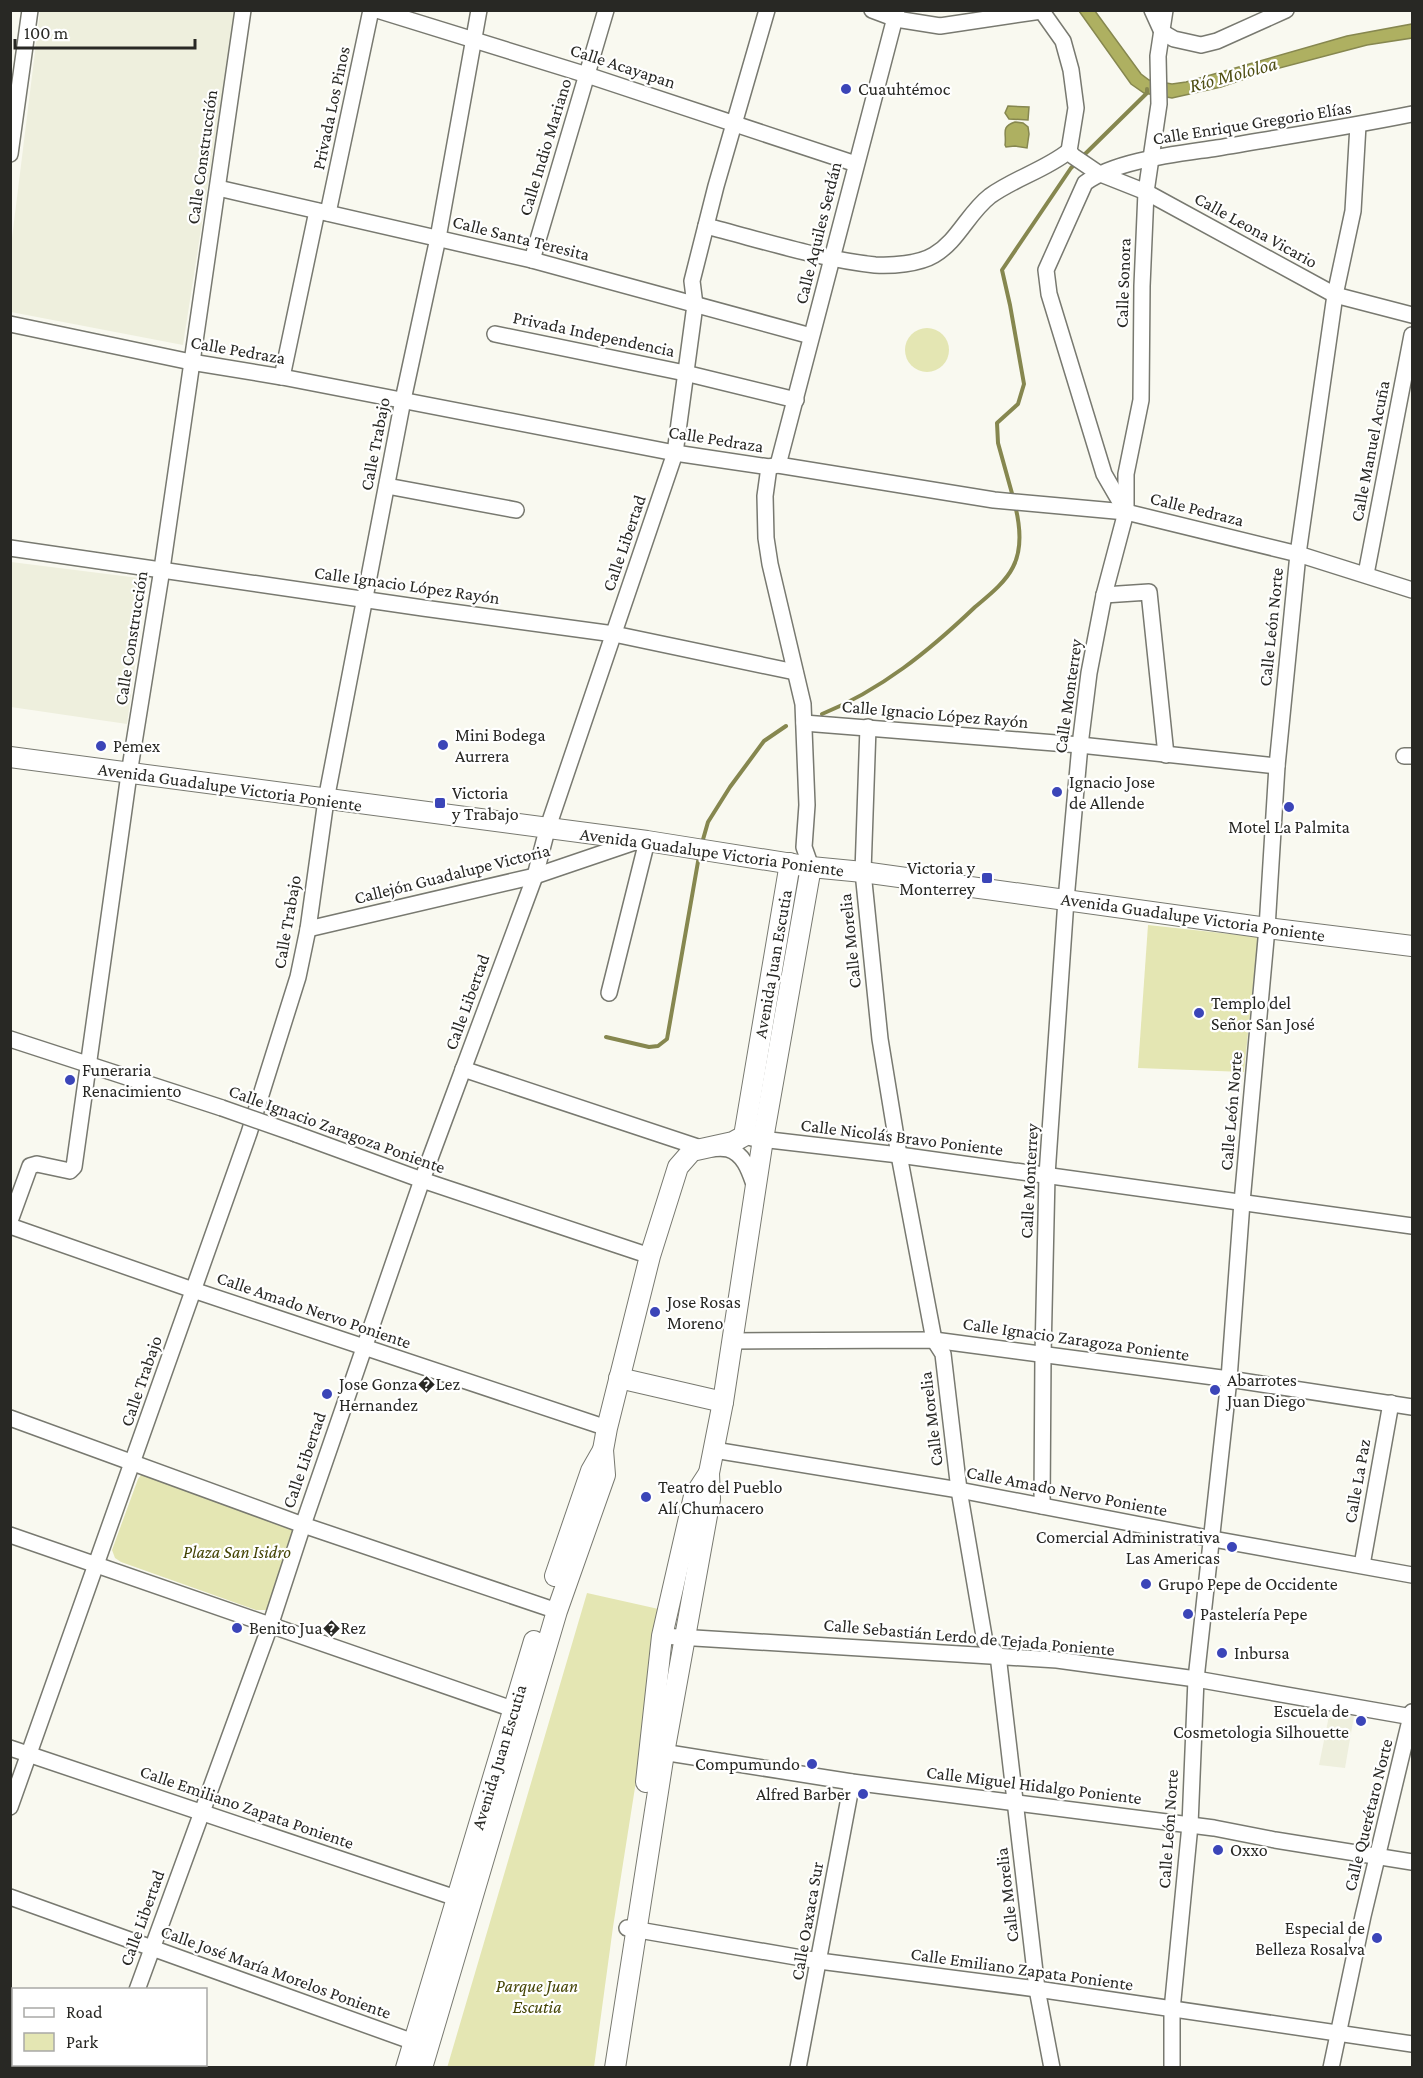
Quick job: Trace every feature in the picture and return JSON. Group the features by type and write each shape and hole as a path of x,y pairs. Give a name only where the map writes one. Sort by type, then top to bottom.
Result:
{"main road":[{"name":"Avenida Guadalupe Victoria Poniente","path":"10,757 643,841 811,867 863,872 1413,946"},
{"name":"Avenida Juan Escutia","path":"657,1751 685,1636 710,1499 709,1473 723,1402 755,1188 753,1138 790,863"},
{"name":"Avenida Juan Escutia","path":"753,1138 811,867"},
{"name":"Avenida Juan Escutia","path":"406,2067 421,2045 551,1609 605,1475 603,1450 607,1428 650,1256 678,1167 693,1151 753,1138"},
{"path":"619,1378 723,1402"},
{"name":"Avenida Juan Escutia","path":"615,2067 657,1751 662,1636 694,1496 709,1473"},
{"name":"Avenida Juan Escutia","path":"603,2067 632,1929"},
{"name":"Avenida Juan Escutia","path":"421,2045 422,2067"}],"street":[{"path":"10,154 30,10"},
{"name":"Calle Construcción","path":"10,1221 30,1166 37,1164 70,1171 74,1167 129,774 162,569 243,10"},
{"name":"Privada Los Pinos","path":"282,377 371,10"},
{"name":"Calle Acayapan","path":"377,10 587,75 856,164"},
{"name":"Calle Trabajo","path":"10,1807 249,1133 298,977 308,929 326,800 403,400 438,238 479,10"},
{"name":"Calle Indio Mariano","path":"532,260 606,10"},
{"name":"Calle Libertad","path":"137,1988 270,1626 422,1180 535,876 547,830 675,453 695,305 692,281 767,10"},
{"path":"706,226 833,258 878,265 909,262 931,257 944,248 976,208 1003,187 1071,154 1076,108 1071,70 1063,41 1041,11 940,26 872,10"},
{"path":"1152,10 1162,32 1174,39 1201,45 1217,42 1286,10"},
{"name":"Calle Sonora","path":"1126,512 1126,474 1141,400 1146,192 1159,104 1158,56 1165,10"},
{"name":"Calle Aquiles Serdán","path":"804,847 807,806 803,704 770,564 766,538 765,496 796,400 856,164 897,15"},
{"name":"Calle Enrique Gregorio Elías","path":"1092,170 1413,114"},
{"name":"Calle León Norte","path":"1172,2067 1172,2010 1190,1825 1196,1679 1229,1379 1242,1202 1267,928 1277,766 1298,554 1335,295 1353,211 1358,125"},
{"name":"Calle Leona Vicario","path":"1071,154 1092,170 1146,192 1335,295 1413,315"},
{"path":"1092,170 1046,270 1048,294 1104,474 1126,512"},
{"name":"Calle Santa Teresita","path":"218,188 532,260 811,336"},
{"name":"Calle Pedraza","path":"10,324 191,362 282,377 675,453 1021,504 1126,512 1298,554 1413,590"},
{"name":"Privada Independencia","path":"495,334 686,373 796,400"},
{"name":"Calle Manuel Acuña","path":"1366,574 1413,335"},
{"path":"387,486 516,510"},
{"name":"Calle Monterrey","path":"1042,1506 1042,1355 1047,1175 1066,900 1089,673 1104,595 1126,512"},
{"name":"Calle Ignacio López Rayón","path":"10,548 614,634 795,672"},
{"path":"1104,595 1149,591 1166,755"},
{"name":"Calle Ignacio López Rayón","path":"804,723 1080,745 1277,766"},
{"name":"Calle Morelia","path":"862,727 863,872 880,1039 934,1340 943,1354 959,1490 985,1642 998,1655 1037,1989 1052,2067"},
{"path":"609,993 643,841"},
{"name":"Callejón Guadalupe Victoria","path":"308,929 535,876 643,841"},
{"name":"Avenida Juan Escutia","path":"790,863 804,847 811,867"},
{"name":"Calle Ignacio Zaragoza Poniente","path":"10,1039 222,1108 422,1180 650,1256"},
{"path":"463,1069 704,1149 728,1149 740,1155 749,1170 755,1188"},
{"name":"Calle Nicolás Bravo Poniente","path":"753,1138 899,1155 1413,1226"},
{"name":"Calle Amado Nervo Poniente","path":"10,1226 364,1348 607,1428"},
{"name":"Calle Ignacio Zaragoza Poniente","path":"731,1341 934,1340 1229,1379 1413,1407"},
{"name":"Calle La Paz","path":"1362,1565 1391,1403"},
{"path":"10,1418 303,1525 551,1609"},
{"name":"Calle Amado Nervo Poniente","path":"714,1450 959,1490 1413,1575"},
{"path":"10,1535 519,1712"},
{"name":"Calle Sebastián Lerdo de Tejada Poniente","path":"662,1636 1058,1660 1196,1679 1412,1715"},
{"name":"Calle Querétaro Norte","path":"1331,2067 1377,1857 1412,1715"},
{"name":"Calle Emiliano Zapata Poniente","path":"10,1748 464,1901"},
{"name":"Calle Miguel Hidalgo Poniente","path":"657,1751 852,1782 1190,1825 1413,1862"},
{"name":"Calle Oaxaca Sur","path":"798,2067 852,1782"},
{"name":"Calle José María Morelos Poniente","path":"10,1897 421,2045"},
{"name":"Calle Emiliano Zapata Poniente","path":"632,1929 819,1961 1037,1989 1338,2035 1413,2044"}],"shaded area":[{"path":"40,11 235,11 183,345 11,312 11,246"},
{"path":"11,562 147,579 127,724 11,707"},
{"path":"1330,1711 1354,1716 1345,1768 1319,1765"}],"green space":[{"path":"927,328 942,335 949,350 942,365 927,372 912,365 905,350 912,335"},
{"path":"1148,925 1258,937 1244,1072 1138,1068"},
{"name":"Plaza San Isidro","path":"147,1473 296,1523 268,1610 256,1610 115,1558 112,1550 138,1479"},
{"name":"Parque Juan Escutia","path":"587,1593 663,1610 613,1927 594,2067 447,2068"}],"water":[{"name":"Río Mololoa","path":"1079,11 1095,11 1141,74 1149,80 1172,84 1347,36 1412,24 1412,38 1367,45 1268,71 1221,87 1172,98 1144,93 1131,84"},
{"path":"1008,106 1029,107 1028,120 1009,119 1005,113"},
{"path":"1015,122 1023,123 1028,127 1027,148 1006,147 1005,145 1006,128"}],"waterway":[{"path":"1082,157 1147,93 1147,89"},
{"path":"1013,497 998,443 997,423 1018,404 1024,384 1002,270 1077,162"},
{"path":"822,714 864,693 903,668 940,639 1001,584 1010,573 1018,552 1019,528 1015,505"},
{"path":"702,843 708,822 730,787 764,741 786,726"},
{"path":"606,1037 649,1047 658,1046 667,1039 699,856"}],"place":[{"name":"Cuauhtémoc","path":"846,89"},
{"name":"Mini Bodega Aurrera","path":"443,745"},
{"name":"Pemex","path":"101,746"},
{"name":"Ignacio Jose de Allende","path":"1057,792"},
{"name":"Victoria y Trabajo","path":"440,803"},
{"name":"Motel La Palmita","path":"1289,807"},
{"name":"Victoria y Monterrey","path":"987,878"},
{"name":"Templo del Señor San José","path":"1199,1013"},
{"name":"Funeraria Renacimiento","path":"70,1080"},
{"name":"Jose Rosas Moreno","path":"655,1312"},
{"name":"Abarrotes Juan Diego","path":"1215,1390"},
{"name":"Jose Gonza�Lez Hernandez","path":"327,1394"},
{"name":"Teatro del Pueblo Alí Chumacero","path":"646,1497"},
{"name":"Comercial Administrativa Las Americas","path":"1232,1547"},
{"name":"Grupo Pepe de Occidente","path":"1146,1584"},
{"name":"Pastelería Pepe","path":"1188,1614"},
{"name":"Benito Jua�Rez","path":"237,1628"},
{"name":"Inbursa","path":"1222,1653"},
{"name":"Escuela de Cosmetologia Silhouette","path":"1361,1721"},
{"name":"Compumundo","path":"812,1764"},
{"name":"Alfred Barber","path":"863,1794"},
{"name":"Oxxo","path":"1218,1850"},
{"name":"Especial de Belleza Rosalva","path":"1377,1938"}]}
